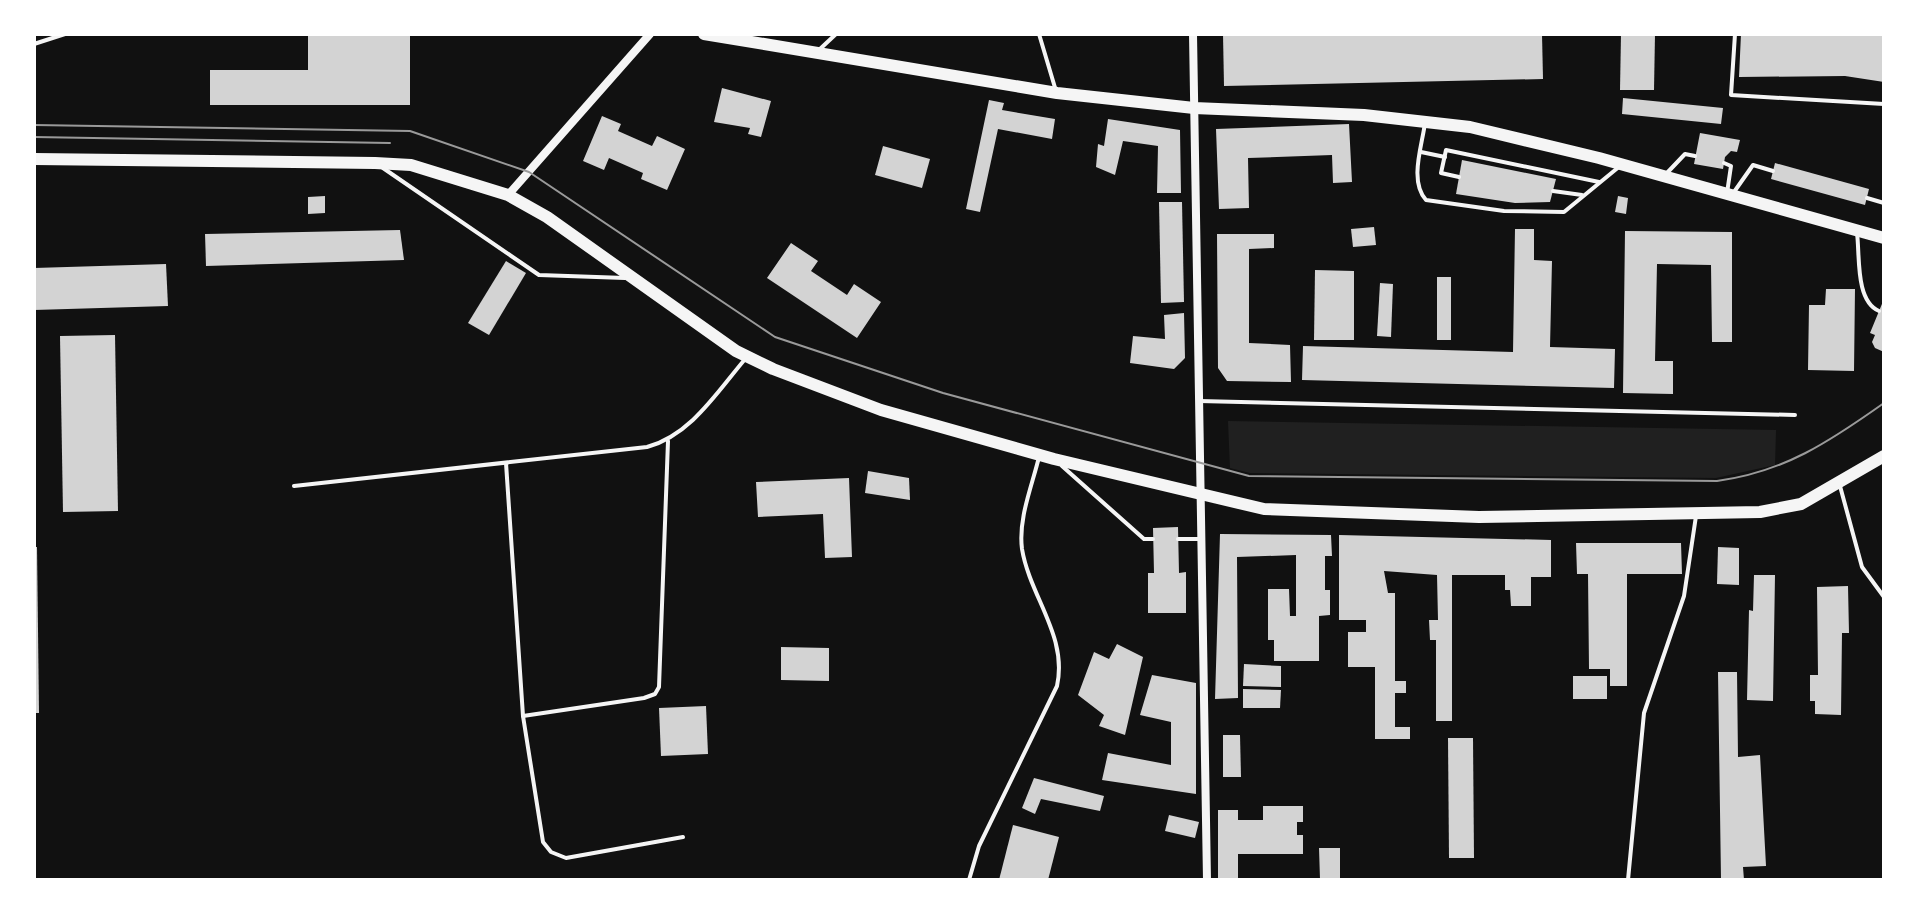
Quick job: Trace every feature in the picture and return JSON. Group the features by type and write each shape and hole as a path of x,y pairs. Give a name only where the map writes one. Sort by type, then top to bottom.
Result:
{"main road":[{"path":"704,34 1057,93 1194,108 1364,115 1470,127 1622,164 1884,238"},
{"path":"34,159 411,165 508,195 547,217 748,356 803,382 881,410 1054,459 1200,495 1280,510 1479,517 1786,509 1884,456"}],"street":[{"path":"508,195 650,34"},
{"path":"1193,34 1207,880"}],"lane":[{"path":"34,44 65,34"},
{"path":"816,53 836,34"},
{"path":"1039,34 1057,93"},
{"path":"1735,34 1731,95 1884,104"},
{"path":"1425,122 1417,181 1419,192 1426,200 1504,211 1564,212 1622,164"},
{"path":"1459,177 1441,173 1446,150 1599,182"},
{"path":"1421,152 1445,157"},
{"path":"1664,176 1685,154 1695,156"},
{"path":"375,163 539,275 635,279"},
{"path":"1724,163 1731,166 1729,196"},
{"path":"1729,196 1753,165 1773,171"},
{"path":"1553,191 1584,196"},
{"path":"1867,198 1884,203"},
{"path":"1857,230 1867,302 1879,311"},
{"path":"294,486 647,447 668,441 682,432 748,356"},
{"path":"1199,401 1795,415"},
{"path":"523,716 644,698 655,694 659,687 668,441"},
{"path":"969,880 979,846 1057,686 1060,672 1057,641 1022,548 1025,514 1040,455"},
{"path":"1054,459 1144,539 1153,539"},
{"path":"506,463 523,716 543,842 551,852 566,858 683,837"},
{"path":"1839,483 1862,567 1884,597"},
{"path":"1628,880 1644,713 1684,596 1696,513"},
{"path":"1178,539 1201,539"}],"shaded area":[{"path":"1228,421 1776,430 1775,465 1716,478 1250,473 1230,468"}],"building":[{"path":"308,34 410,34 410,105 210,105 210,70 308,70"},
{"path":"1223,34 1542,34 1543,79 1224,86"},
{"path":"1621,34 1655,34 1654,90 1620,90"},
{"path":"1741,34 1884,35 1884,82 1845,76 1739,77"},
{"path":"722,88 771,101 761,137 748,134 750,128 714,122"},
{"path":"1623,98 1723,108 1721,124 1622,114"},
{"path":"989,100 1004,103 1002,110 1055,119 1052,139 998,129 980,212 966,209"},
{"path":"602,116 621,124 618,131 652,146 657,136 685,149 667,190 641,179 643,173 609,158 604,170 583,161"},
{"path":"1108,119 1180,130 1181,193 1157,193 1158,146 1123,141 1115,175 1096,167 1098,144 1104,146"},
{"path":"1349,124 1352,182 1333,183 1332,155 1248,158 1249,208 1219,209 1216,129"},
{"path":"1700,133 1740,140 1737,152 1731,151 1725,157 1723,169 1694,164"},
{"path":"883,146 930,159 922,188 875,175"},
{"path":"1462,160 1556,179 1550,202 1515,203 1456,194"},
{"path":"1775,163 1869,189 1865,205 1771,179"},
{"path":"325,196 325,213 308,214 308,197"},
{"path":"1618,196 1628,198 1626,214 1615,212"},
{"path":"1159,202 1182,202 1184,302 1161,303"},
{"path":"1374,227 1376,245 1353,247 1351,229"},
{"path":"1515,229 1534,229 1534,260 1552,261 1550,347 1615,349 1614,388 1302,380 1303,346 1513,352"},
{"path":"400,230 404,260 206,266 205,234"},
{"path":"1625,231 1732,232 1732,342 1712,342 1711,265 1657,264 1655,361 1673,361 1673,394 1623,393"},
{"path":"1217,234 1274,234 1274,248 1249,249 1249,343 1290,345 1291,382 1227,381 1218,368"},
{"path":"791,243 818,261 811,271 847,295 854,284 881,302 857,338 767,278"},
{"path":"506,261 526,273 489,335 468,323"},
{"path":"166,264 168,306 34,310 34,268"},
{"path":"1315,270 1354,271 1354,340 1314,340"},
{"path":"1437,277 1451,277 1451,340 1437,340"},
{"path":"1380,283 1393,284 1391,337 1377,336"},
{"path":"1826,289 1855,289 1854,371 1808,370 1809,305 1825,305"},
{"path":"1884,299 1884,352 1875,348 1872,342 1875,335 1870,333"},
{"path":"1184,313 1185,358 1174,369 1130,363 1133,336 1165,339 1164,315"},
{"path":"115,335 118,511 63,512 60,336"},
{"path":"868,471 909,478 910,500 865,493"},
{"path":"849,478 852,557 825,558 823,514 758,517 756,482"},
{"path":"1178,527 1179,573 1186,572 1186,613 1148,613 1148,573 1154,573 1153,528"},
{"path":"1220,534 1331,535 1332,556 1325,556 1325,590 1330,590 1330,615 1319,616 1319,661 1274,661 1274,640 1268,640 1268,589 1289,589 1290,616 1296,616 1296,555 1237,557 1238,698 1215,699"},
{"path":"1339,535 1551,540 1551,577 1531,577 1531,606 1511,606 1510,590 1505,590 1505,575 1452,575 1452,721 1436,721 1436,640 1430,640 1429,620 1438,620 1437,575 1384,571 1388,593 1395,593 1395,681 1406,681 1406,693 1395,693 1395,727 1410,727 1410,739 1375,739 1375,667 1348,667 1348,632 1366,632 1366,620 1339,620"},
{"path":"1576,543 1681,543 1682,574 1627,574 1627,686 1610,686 1610,669 1589,669 1588,574 1577,574"},
{"path":"34,547 37,547 39,713 34,713"},
{"path":"1718,547 1739,548 1739,585 1717,584"},
{"path":"1754,575 1775,575 1773,701 1747,700 1749,610 1753,611"},
{"path":"1848,586 1849,633 1842,633 1841,715 1815,714 1815,701 1810,701 1810,675 1818,675 1817,587"},
{"path":"1117,644 1143,657 1125,735 1099,726 1104,715 1078,695 1094,652 1109,659"},
{"path":"781,647 829,648 829,681 781,680"},
{"path":"1244,664 1281,666 1281,687 1243,686"},
{"path":"1718,672 1737,672 1738,757 1760,755 1766,866 1743,867 1744,880 1721,880"},
{"path":"1152,675 1196,683 1196,794 1102,780 1108,753 1171,765 1171,722 1140,715"},
{"path":"1573,676 1607,676 1607,699 1573,699"},
{"path":"1243,689 1281,690 1280,708 1243,708"},
{"path":"706,706 708,754 661,756 659,708"},
{"path":"1223,735 1240,735 1241,777 1223,777"},
{"path":"1448,738 1473,738 1474,858 1449,858"},
{"path":"1034,778 1104,796 1100,811 1041,799 1035,814 1022,808"},
{"path":"1263,806 1303,806 1303,822 1297,822 1297,835 1303,835 1303,854 1238,854 1238,880 1218,880 1218,810 1238,810 1238,820 1263,820"},
{"path":"1169,815 1199,822 1195,838 1165,831"},
{"path":"1013,825 1059,837 1048,880 999,880"},
{"path":"1319,848 1340,848 1340,880 1320,880"}],"tram line":[{"path":"34,125 410,131 529,172 775,337 943,393 1249,476 1717,481 1785,463 1884,403"},
{"path":"34,137 390,143"}]}
